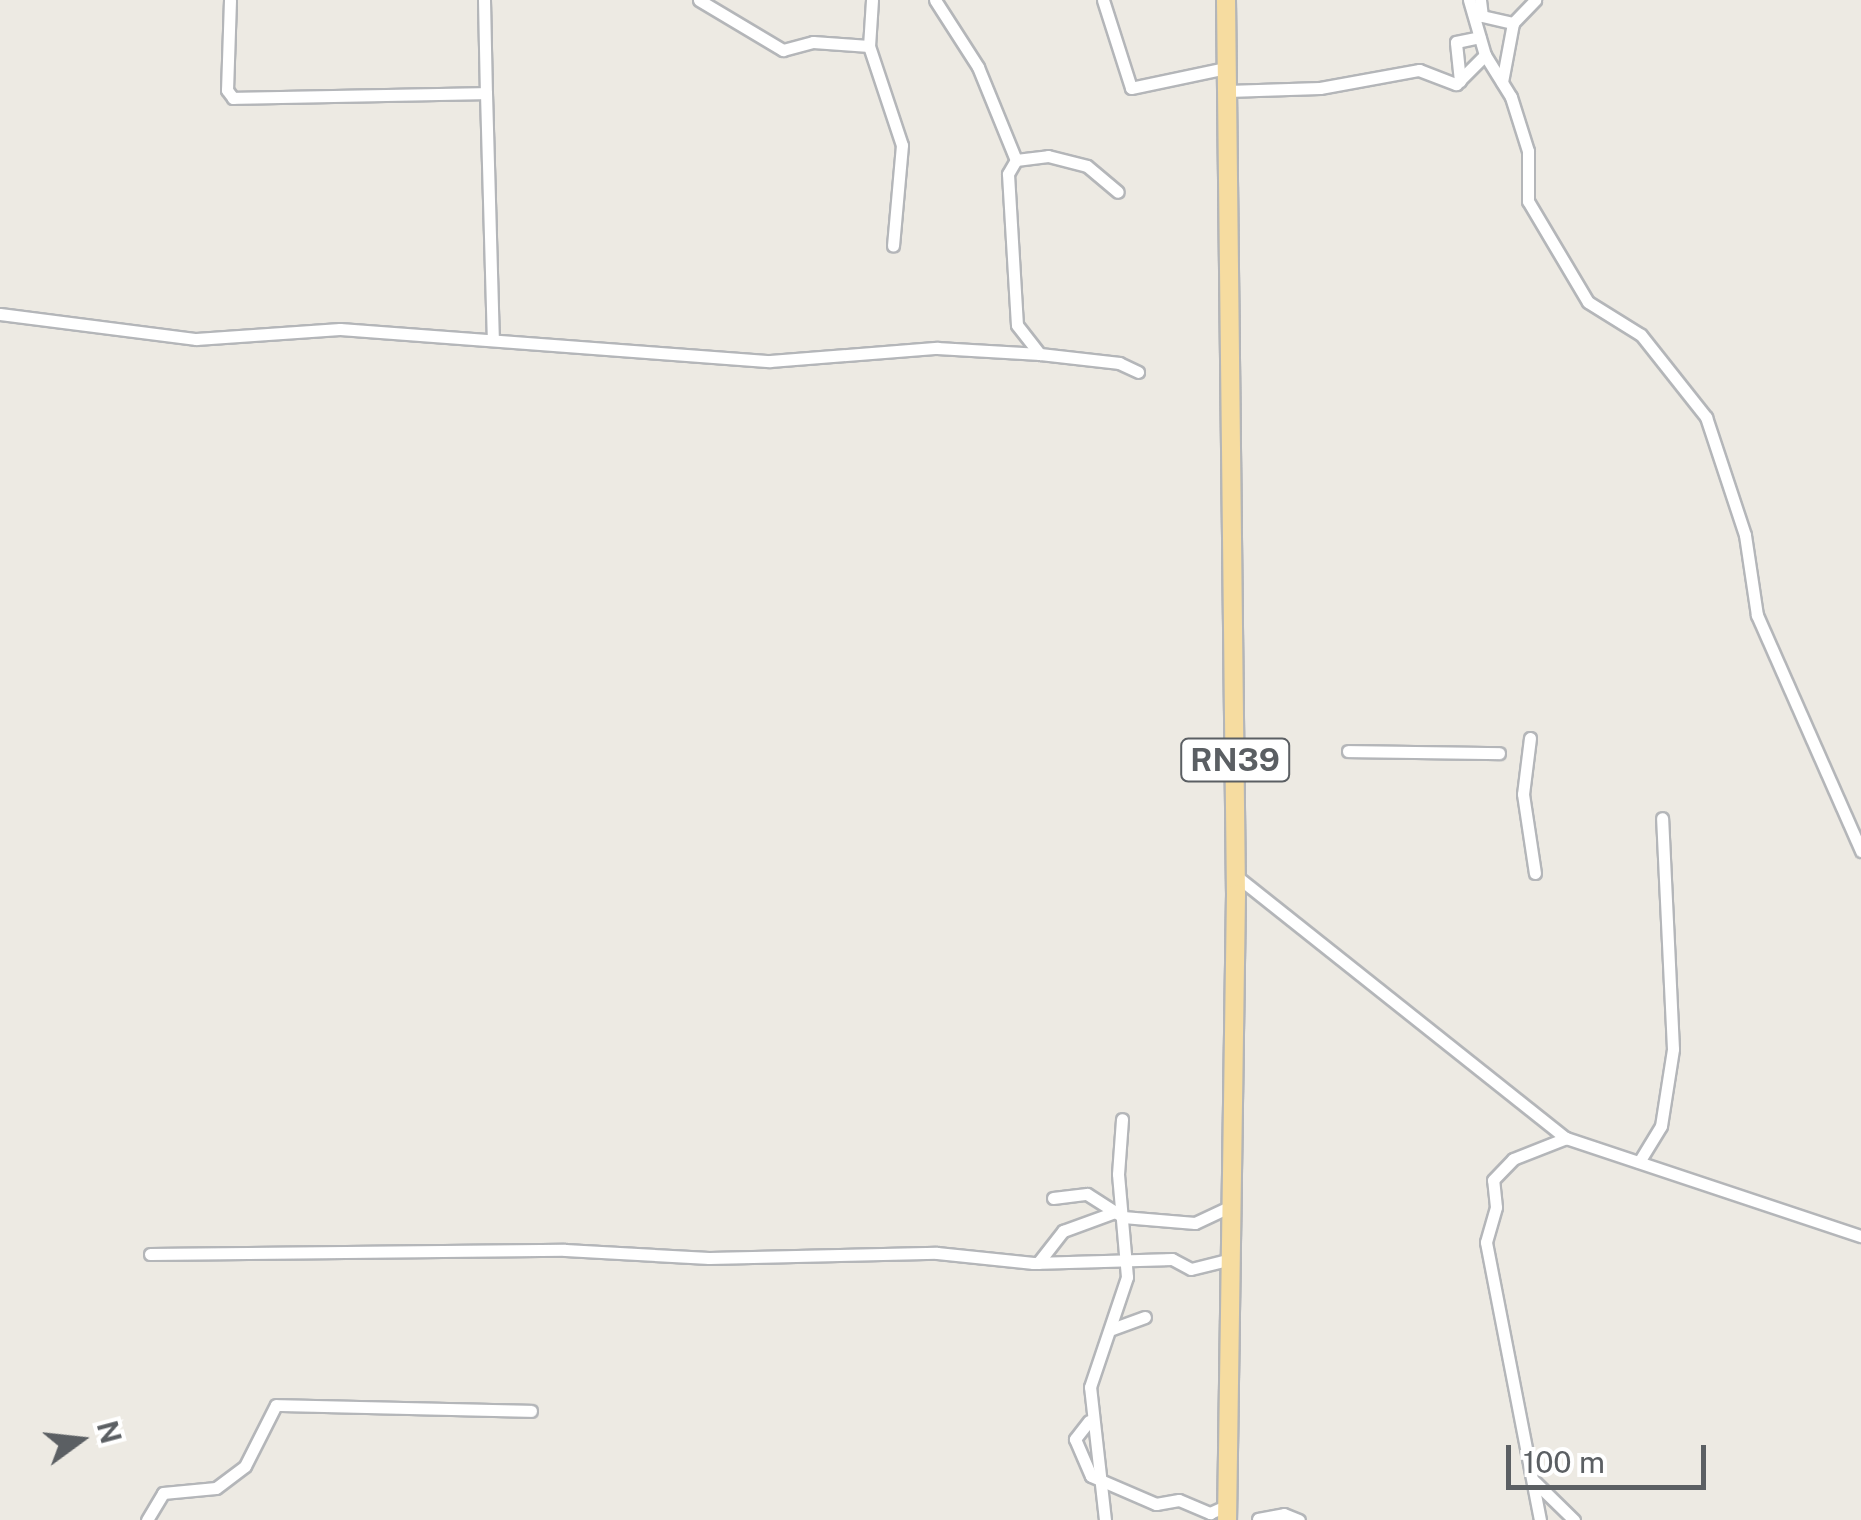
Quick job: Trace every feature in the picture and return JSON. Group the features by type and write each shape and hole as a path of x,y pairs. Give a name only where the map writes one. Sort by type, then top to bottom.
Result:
{"highway":[{"name":"RN39","path":"1226,0 1234,875 1227,1512"}],"street":[{"path":"230,0 228,90 233,98 486,93"},
{"path":"484,0 493,339"},
{"path":"700,0 783,50 814,42 869,46"},
{"path":"872,0 869,46 902,146 893,246"},
{"path":"935,0 978,67 1016,160"},
{"path":"1104,0 1131,88 1226,68"},
{"path":"1469,0 1485,55 1502,82 1528,151 1528,201 1588,302 1640,335 1706,417 1745,536 1757,616 1861,851"},
{"path":"1480,0 1482,16 1513,23"},
{"path":"1502,82 1513,23 1535,0"},
{"path":"1460,81 1456,42 1479,37"},
{"path":"1460,81 1485,55"},
{"path":"1227,90 1320,88 1419,70 1460,81"},
{"path":"1016,160 1048,156 1087,166 1118,192"},
{"path":"1016,160 1008,174 1016,326 1040,354"},
{"path":"0,314 196,339 294,329 493,339 770,362 937,348 1119,363 1138,372"},
{"path":"1530,738 1523,794 1534,874"},
{"path":"1348,752 1499,753"},
{"path":"1639,1162 1661,1126 1673,1049 1662,818"},
{"path":"1234,875 1566,1138 1861,1236"},
{"path":"1104,1520 1105,1482 1089,1421 1090,1387 1127,1277 1121,1263 1119,1214 1122,1119"},
{"path":"1540,1520 1486,1242 1496,1207 1493,1180 1513,1159 1566,1138"},
{"path":"1052,1198 1087,1194 1119,1214 1195,1224 1232,1206"},
{"path":"1076,1231 1104,1204"},
{"path":"1038,1262 1063,1231 1076,1231 1119,1214"},
{"path":"150,1254 937,1253 1038,1262 1172,1259 1190,1269 1231,1259"},
{"path":"1112,1329 1146,1316"},
{"path":"147,1520 163,1493 216,1488 237,1473 276,1405 532,1411"},
{"path":"1089,1421 1075,1440 1091,1476 1156,1504 1179,1500 1210,1513 1227,1512"},
{"path":"1534,1480 1574,1520"},
{"path":"1258,1520 1284,1514 1298,1520"}]}
